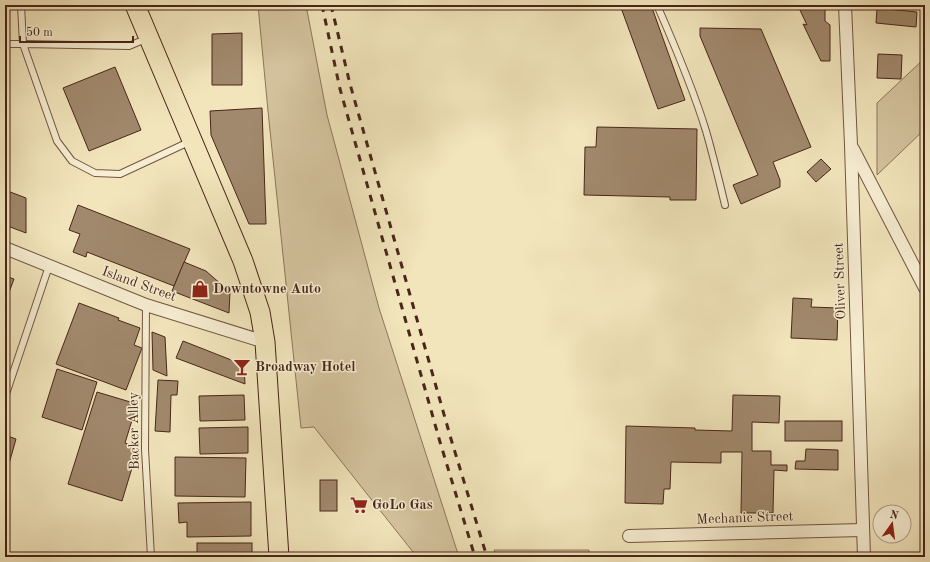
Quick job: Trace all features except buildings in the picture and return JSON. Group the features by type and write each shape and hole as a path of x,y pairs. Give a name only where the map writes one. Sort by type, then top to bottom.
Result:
{"main road":[{"path":"135,5 243,261 260,312 265,342 279,557"}],"street":[{"name":"Oliver Street","path":"845,5 864,557"},
{"path":"851,145 925,288"},
{"name":"Island Street","path":"5,248 146,304 265,342"},
{"name":"Mechanic Street","path":"629,536 862,530"}],"lane":[{"path":"21,5 23,44 57,141 72,161 95,173 120,174 192,140"},
{"path":"657,5 674,43 706,129 725,205"},
{"path":"5,44 129,46 148,38"},
{"path":"5,397 49,266"},
{"name":"Backer Alley","path":"146,304 145,449 151,557"}],"shaded area":[{"path":"258,5 306,5 327,115 379,308 459,557 417,557 314,427 301,428"},
{"path":"925,58 925,129 877,175 877,103"},
{"path":"494,550 589,550 590,557 497,557"}],"railway":[{"path":"322,5 340,89 440,442 475,557"},
{"path":"331,5 350,84 451,439 487,557"}],"place":[{"name":"Downtowne Auto","path":"200,289"},
{"name":"Broadway Hotel","path":"242,367"},
{"name":"GoLo Gas","path":"359,505"}]}
